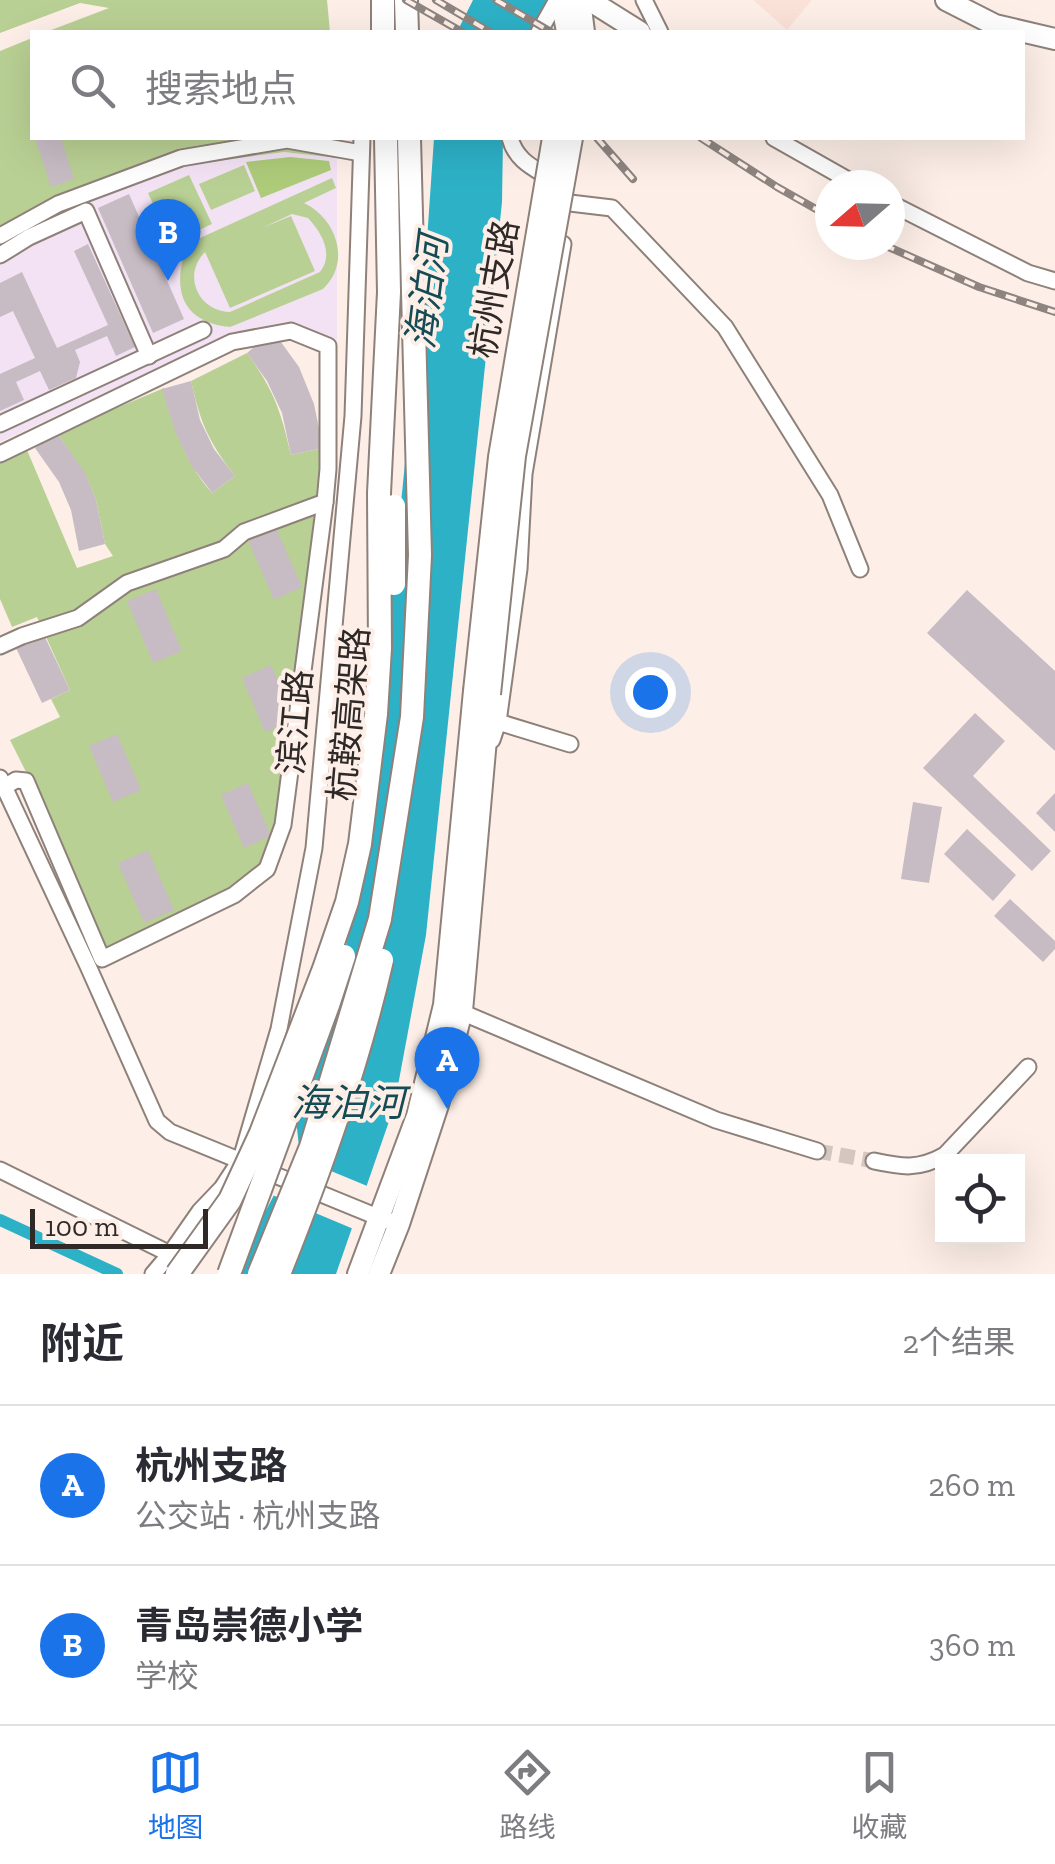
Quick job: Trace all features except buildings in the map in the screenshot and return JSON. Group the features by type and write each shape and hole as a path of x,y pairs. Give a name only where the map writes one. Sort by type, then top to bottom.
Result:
{"highway":[{"path":"382,0 383,30"},
{"path":"406,0 406,30"},
{"name":"杭鞍高架路","path":"229,1274 328,1005 354,922 372,836 389,717 396,551 386,140"},
{"name":"杭鞍高架路","path":"259,1274 311,1147 380,920 412,717 420,555 409,140"},
{"path":"164,1268 230,1200 261,1133 347,902 371,764 380,648 379,492 389,292"},
{"path":"278,1274 351,1080 395,904 415,779 422,701 425,634 419,525"}],"main road":[{"path":"559,0 566,30"},
{"path":"580,0 584,30"},
{"path":"589,0 637,30"},
{"path":"946,0 995,25 1016,30"},
{"path":"1025,32 1055,39"},
{"name":"杭州支路","path":"453,1008 499,457 553,140"},
{"name":"杭州支路","path":"358,1274 381,1218 438,1105 483,768 482,692 515,456 572,140"},
{"name":"杭州支路","path":"379,1274 381,1218"}],"street":[{"path":"540,30 559,0"},
{"path":"644,0 659,30"},
{"path":"0,236 58,204 181,158 287,140 362,145"},
{"path":"483,768 498,722 519,569 524,474 571,197 567,189 522,161 511,140"},
{"path":"778,140 831,170"},
{"name":"滨江路","path":"164,1268 191,1224 247,1162 279,1029 314,848 353,416 362,145"},
{"path":"570,203 612,208 726,328 830,495 860,569"},
{"path":"905,211 1028,273 1055,281"},
{"path":"0,255 30,236 86,212 149,356"},
{"path":"0,424 203,330"},
{"path":"0,454 232,342 291,331 328,346 326,502 283,825 267,869 234,895 102,959 26,781 2,782 157,1121 170,1132 381,1218"},
{"path":"50,402 60,424"},
{"path":"0,646 78,618 126,583 224,549 244,532 326,502"},
{"path":"498,722 570,744"},
{"path":"453,1008 716,1120 818,1151"},
{"path":"874,1161 901,1166 927,1164 945,1155 1028,1067"},
{"path":"0,1170 164,1268"}],"shaded area":[{"path":"753,0 812,0 787,30"},
{"path":"284,152 337,158 337,340 286,322 234,332 0,442 0,240 64,209 187,165"}],"green space":[{"path":"0,0 327,0 330,30 51,30 109,8 80,3 0,33"},
{"path":"30,39 30,140 336,140 337,158 284,152 187,165 64,209 0,240 0,51"},
{"path":"290,157 329,161 331,170 261,198 246,162"},
{"path":"244,165 255,191 211,210 199,184"},
{"path":"189,175 212,224 171,243 148,193"},
{"path":"332,178 336,188 304,203 325,219 336,242 337,266 323,289 230,327 216,325 187,306 180,286 183,259 170,264 165,254","holes":["292,214 308,218 318,230 326,251 320,272 230,312 202,299 194,281 198,261 205,252 230,308 315,271 291,216 262,228"]},
{"path":"247,353 275,401 291,455 323,448 283,825 267,869 234,895 103,955 22,795 34,788 10,740 60,717 51,699 70,690 37,617 12,627 0,599 0,462 27,450 77,568 113,556 105,544 96,500 85,474 57,433 164,388 182,444 212,493 235,476 207,432 191,381"}],"water":[{"path":"473,0 549,0 530,30 458,30"},
{"name":"海泊河","path":"434,140 503,140 502,202 426,935 394,1107 336,1274 233,1274 299,1147 296,1119 340,979 371,807"}],"pier":[{"path":"290,1154 372,1188 356,1230 270,1194"}],"waterway":[{"path":"0,1220 117,1274"}],"tunnel":[{"path":"817,1151 874,1161"}],"railway":[{"path":"406,0 458,30"},
{"path":"436,0 487,30"},
{"path":"496,0 548,30"},
{"path":"599,140 633,179"},
{"path":"704,140 815,209"},
{"path":"905,254 979,287 1055,312"}],"place":[{"name":"青岛崇德小学","path":"168,281"},
{"name":"杭州支路","path":"447,1109"}]}
